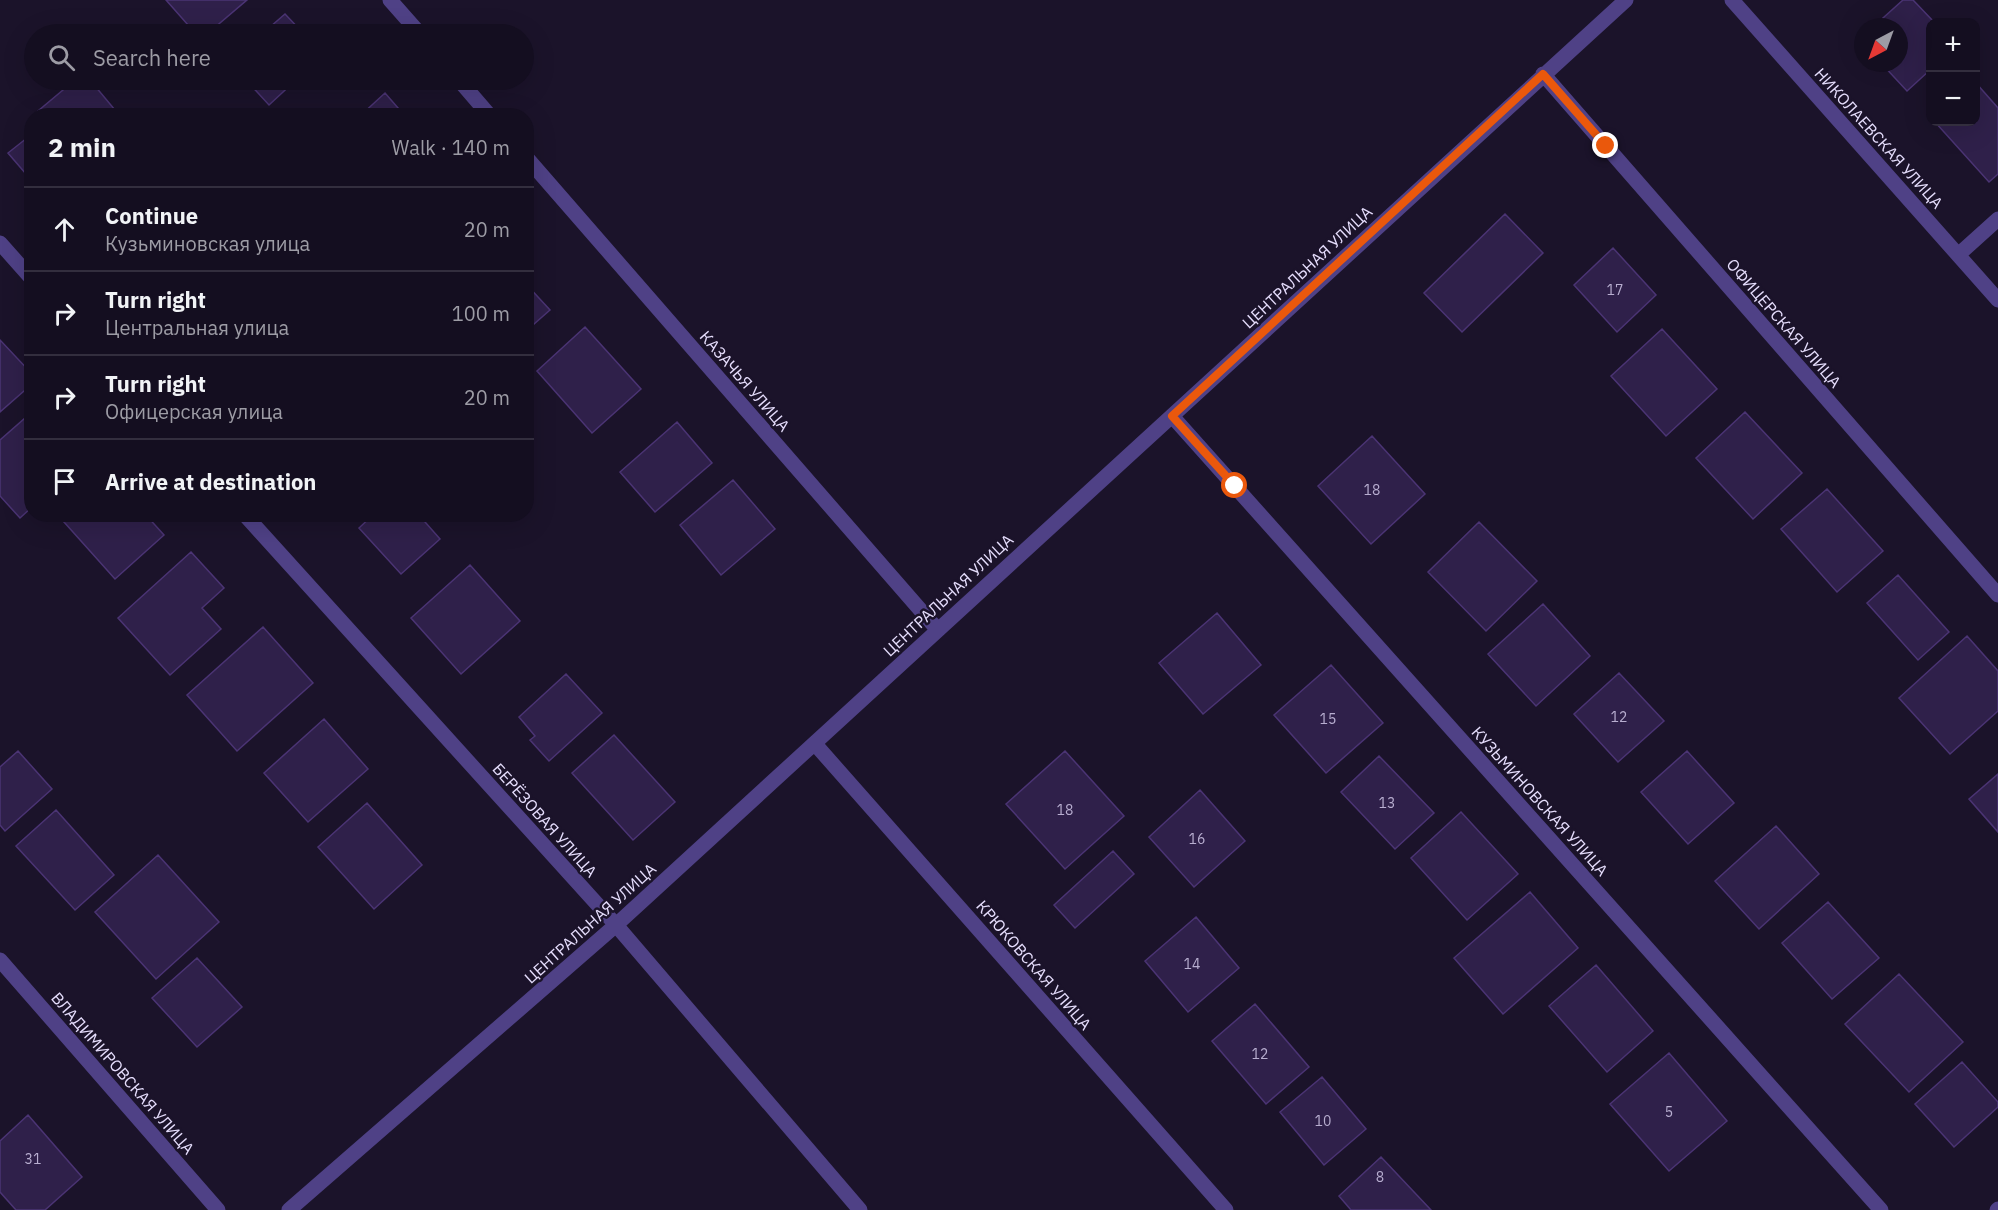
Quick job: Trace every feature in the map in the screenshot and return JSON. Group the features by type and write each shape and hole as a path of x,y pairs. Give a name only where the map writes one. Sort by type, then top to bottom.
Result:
{"street":[{"path":"390,0 411,24"},
{"name":"ЦЕНТРАЛЬНАЯ УЛИЦА","path":"289,1210 616,926 937,629 1626,0"},
{"name":"НИКОЛАЕВСКАЯ УЛИЦА","path":"1732,0 1998,300"},
{"name":"ОФИЦЕРСКАЯ УЛИЦА","path":"1543,74 1998,595"},
{"path":"468,90 483,108"},
{"name":"КАЗАЧЬЯ УЛИЦА","path":"534,166 937,629"},
{"path":"1958,255 1998,219"},
{"path":"0,243 24,270"},
{"name":"КУЗЬМИНОВСКАЯ УЛИЦА","path":"1172,416 1881,1210"},
{"name":"БЕРЁЗОВАЯ УЛИЦА","path":"250,522 616,926 860,1210"},
{"name":"КРЮКОВСКАЯ УЛИЦА","path":"815,744 1226,1210"},
{"name":"ВЛАДИМИРОВСКАЯ УЛИЦА","path":"0,960 218,1210"}],"building":[{"path":"166,0 247,0 219,24 187,24"},
{"path":"1903,0 1913,0 1930,18 1926,18 1926,74 1907,91 1889,72 1908,72 1908,18 1883,18"},
{"path":"285,14 294,24 274,24"},
{"path":"1980,88 1998,108 1998,174 1989,182 1939,126 1980,126"},
{"path":"63,90 98,90 113,108 42,108"},
{"path":"255,90 285,90 269,105"},
{"path":"385,93 398,108 369,108"},
{"path":"24,140 24,172 8,153"},
{"path":"1505,214 1543,253 1462,332 1424,293"},
{"path":"1613,248 1656,295 1617,332 1574,285"},
{"path":"534,293 550,310 534,324"},
{"path":"585,327 641,389 592,433 537,371"},
{"path":"1662,329 1717,389 1666,436 1611,376"},
{"path":"0,340 24,366 24,391 0,412"},
{"path":"1745,412 1802,473 1753,519 1696,458"},
{"path":"24,419 24,514 20,518 0,496 0,440"},
{"path":"677,422 712,463 655,512 620,472"},
{"path":"1372,436 1425,494 1371,544 1318,486"},
{"path":"733,480 775,529 721,575 680,525"},
{"path":"1827,489 1883,551 1837,592 1781,529"},
{"path":"64,522 152,522 164,535 115,579"},
{"path":"365,522 425,522 440,539 401,574 359,528"},
{"path":"1479,522 1537,581 1486,631 1428,572"},
{"path":"191,552 224,588 202,608 221,629 170,675 118,618"},
{"path":"470,565 520,621 461,674 411,618"},
{"path":"1898,575 1949,632 1918,660 1867,603"},
{"path":"1543,604 1590,656 1536,706 1488,654"},
{"path":"1217,613 1261,665 1203,714 1159,663"},
{"path":"263,627 313,683 237,751 187,695"},
{"path":"1967,636 1998,671 1998,711 1950,754 1899,698"},
{"path":"1331,665 1383,723 1326,773 1274,715"},
{"path":"1619,673 1664,721 1618,762 1574,714"},
{"path":"566,674 602,713 549,761 530,740 535,736 519,717"},
{"path":"324,719 368,769 308,822 264,773"},
{"path":"614,735 675,802 633,840 572,773"},
{"path":"18,751 52,789 5,831 0,825 0,767"},
{"path":"1065,751 1124,816 1065,869 1006,804"},
{"path":"1687,751 1734,803 1688,844 1641,792"},
{"path":"1379,756 1434,813 1395,849 1341,792"},
{"path":"1998,774 1998,832 1969,799"},
{"path":"1200,790 1245,841 1194,887 1149,837"},
{"path":"367,803 422,865 374,909 318,847"},
{"path":"56,810 114,875 75,910 16,846"},
{"path":"1461,812 1518,874 1467,920 1411,858"},
{"path":"1776,826 1819,874 1759,929 1715,881"},
{"path":"1113,851 1134,874 1075,928 1054,905"},
{"path":"158,855 219,922 156,979 95,912"},
{"path":"1530,892 1578,948 1503,1014 1454,958"},
{"path":"1828,902 1879,958 1832,999 1782,943"},
{"path":"1196,917 1239,968 1188,1012 1145,961"},
{"path":"197,958 242,1007 197,1047 152,998"},
{"path":"1596,965 1653,1031 1607,1072 1549,1006"},
{"path":"1899,974 1963,1042 1909,1092 1845,1024"},
{"path":"1255,1004 1309,1067 1266,1104 1212,1041"},
{"path":"1669,1053 1727,1121 1669,1171 1610,1104"},
{"path":"1962,1062 1998,1102 1998,1107 1954,1147 1915,1104"},
{"path":"1322,1077 1366,1129 1324,1165 1280,1112"},
{"path":"28,1115 82,1177 45,1210 16,1210 0,1192 0,1141"},
{"path":"1381,1157 1431,1210 1351,1210 1339,1196"}],"route":[{"path":"1235,486 1172,416 1543,74 1606,146"}]}
